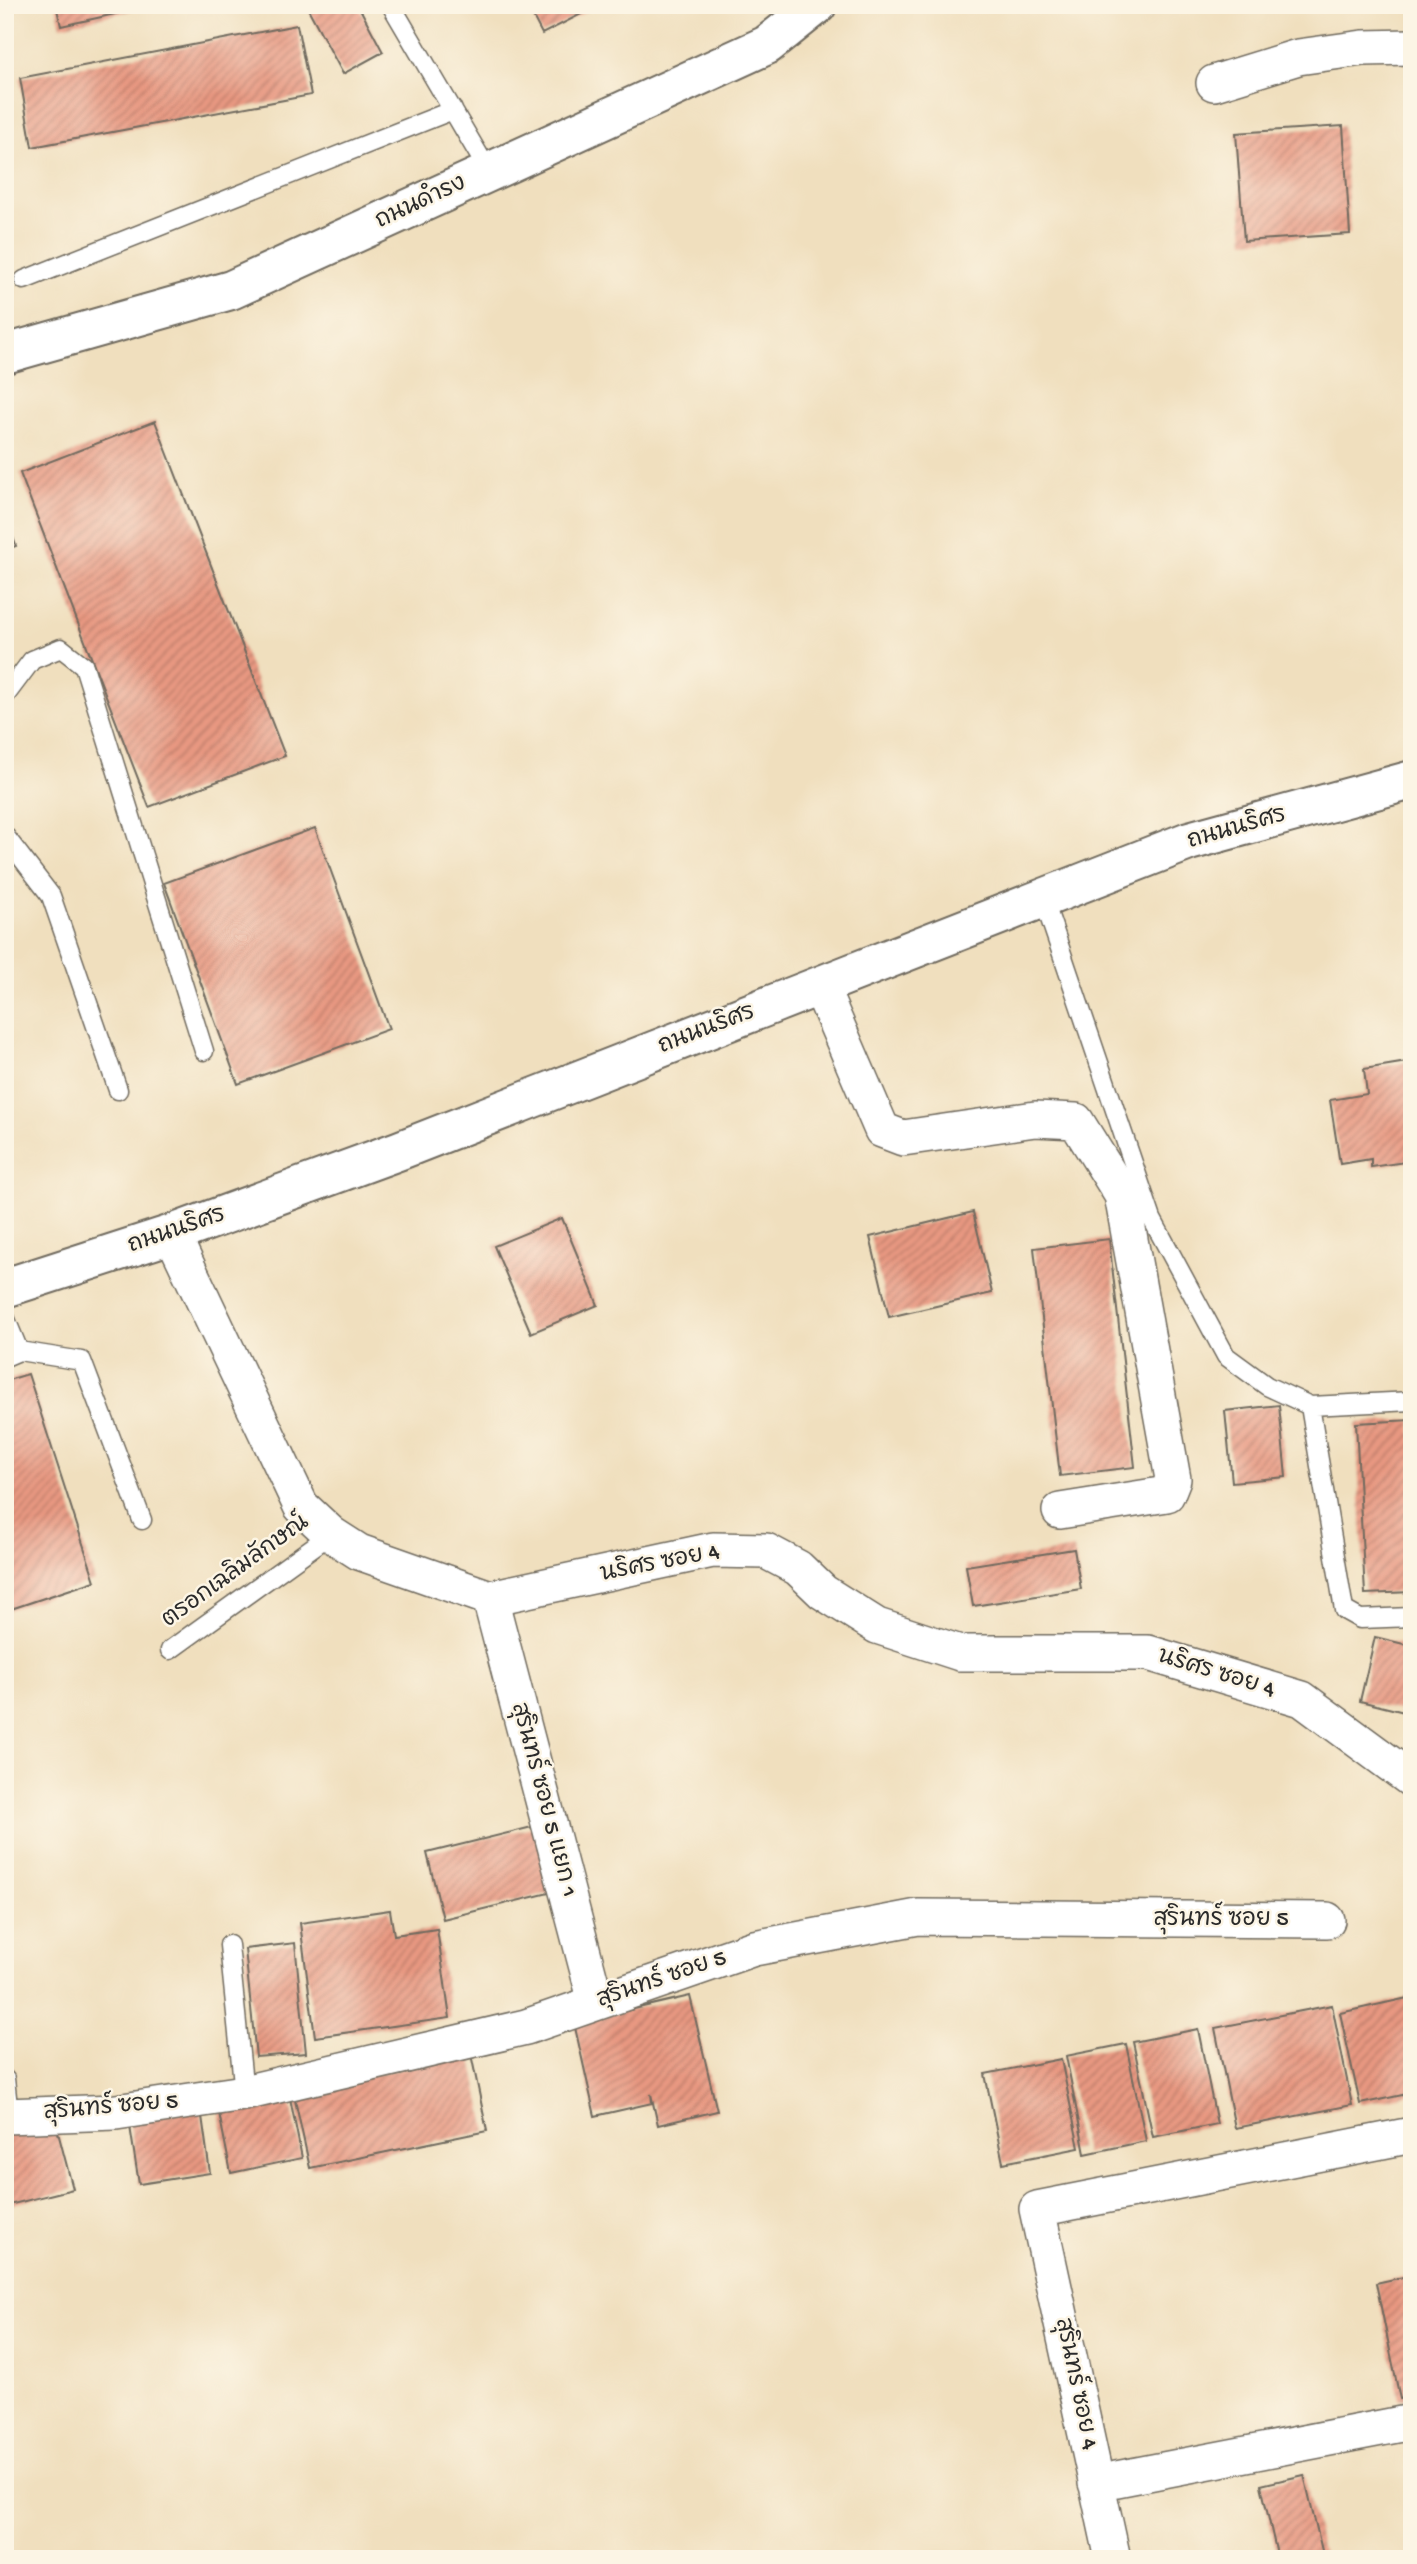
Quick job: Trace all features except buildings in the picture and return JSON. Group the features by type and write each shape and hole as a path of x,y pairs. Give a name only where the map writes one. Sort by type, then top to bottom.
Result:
{"street":[{"name":"ถนนดำรง","path":"5,354 230,290 767,45 817,5"},
{"path":"1214,83 1298,57 1363,48 1412,47"},
{"name":"ถนนนริศร","path":"5,1288 172,1234 411,1146 1189,841 1412,780"},
{"path":"820,986 882,1130 903,1138 1035,1119 1076,1121 1122,1195 1172,1479 1167,1494 1060,1511"},
{"path":"172,1234 301,1506 331,1534 359,1552 489,1598"},
{"name":"นริศร ซอย 4","path":"489,1598 713,1550 766,1552 798,1568 823,1592 877,1626 960,1653 1148,1653 1302,1699 1412,1780"},
{"name":"สุรินทร์ ซอย 5 แยก 1","path":"489,1598 596,2002"},
{"name":"สุรินทร์ ซอย 5","path":"7,2116 116,2112 244,2093 526,2027 754,1948 918,1917 1327,1920"},
{"name":"สุรินทร์ ซอย 4","path":"1112,2559 1037,2209 1412,2135"},
{"path":"1096,2483 1412,2422"}],"lane":[{"path":"391,5 489,172"},
{"path":"24,281 453,110"},
{"path":"5,696 32,660 61,648 85,666 204,1051"},
{"path":"5,836 51,896 118,1090"},
{"path":"1043,898 1152,1219 1226,1356 1266,1386 1310,1406 1412,1401"},
{"path":"5,1317 12,1354 82,1361 142,1520"},
{"path":"1310,1406 1344,1610 1360,1619 1412,1617"},
{"name":"ตรอกเฉลิมลักษณ์","path":"170,1650 331,1534"},
{"path":"229,1945 244,2093"},
{"path":"5,2079 7,2116"}]}
